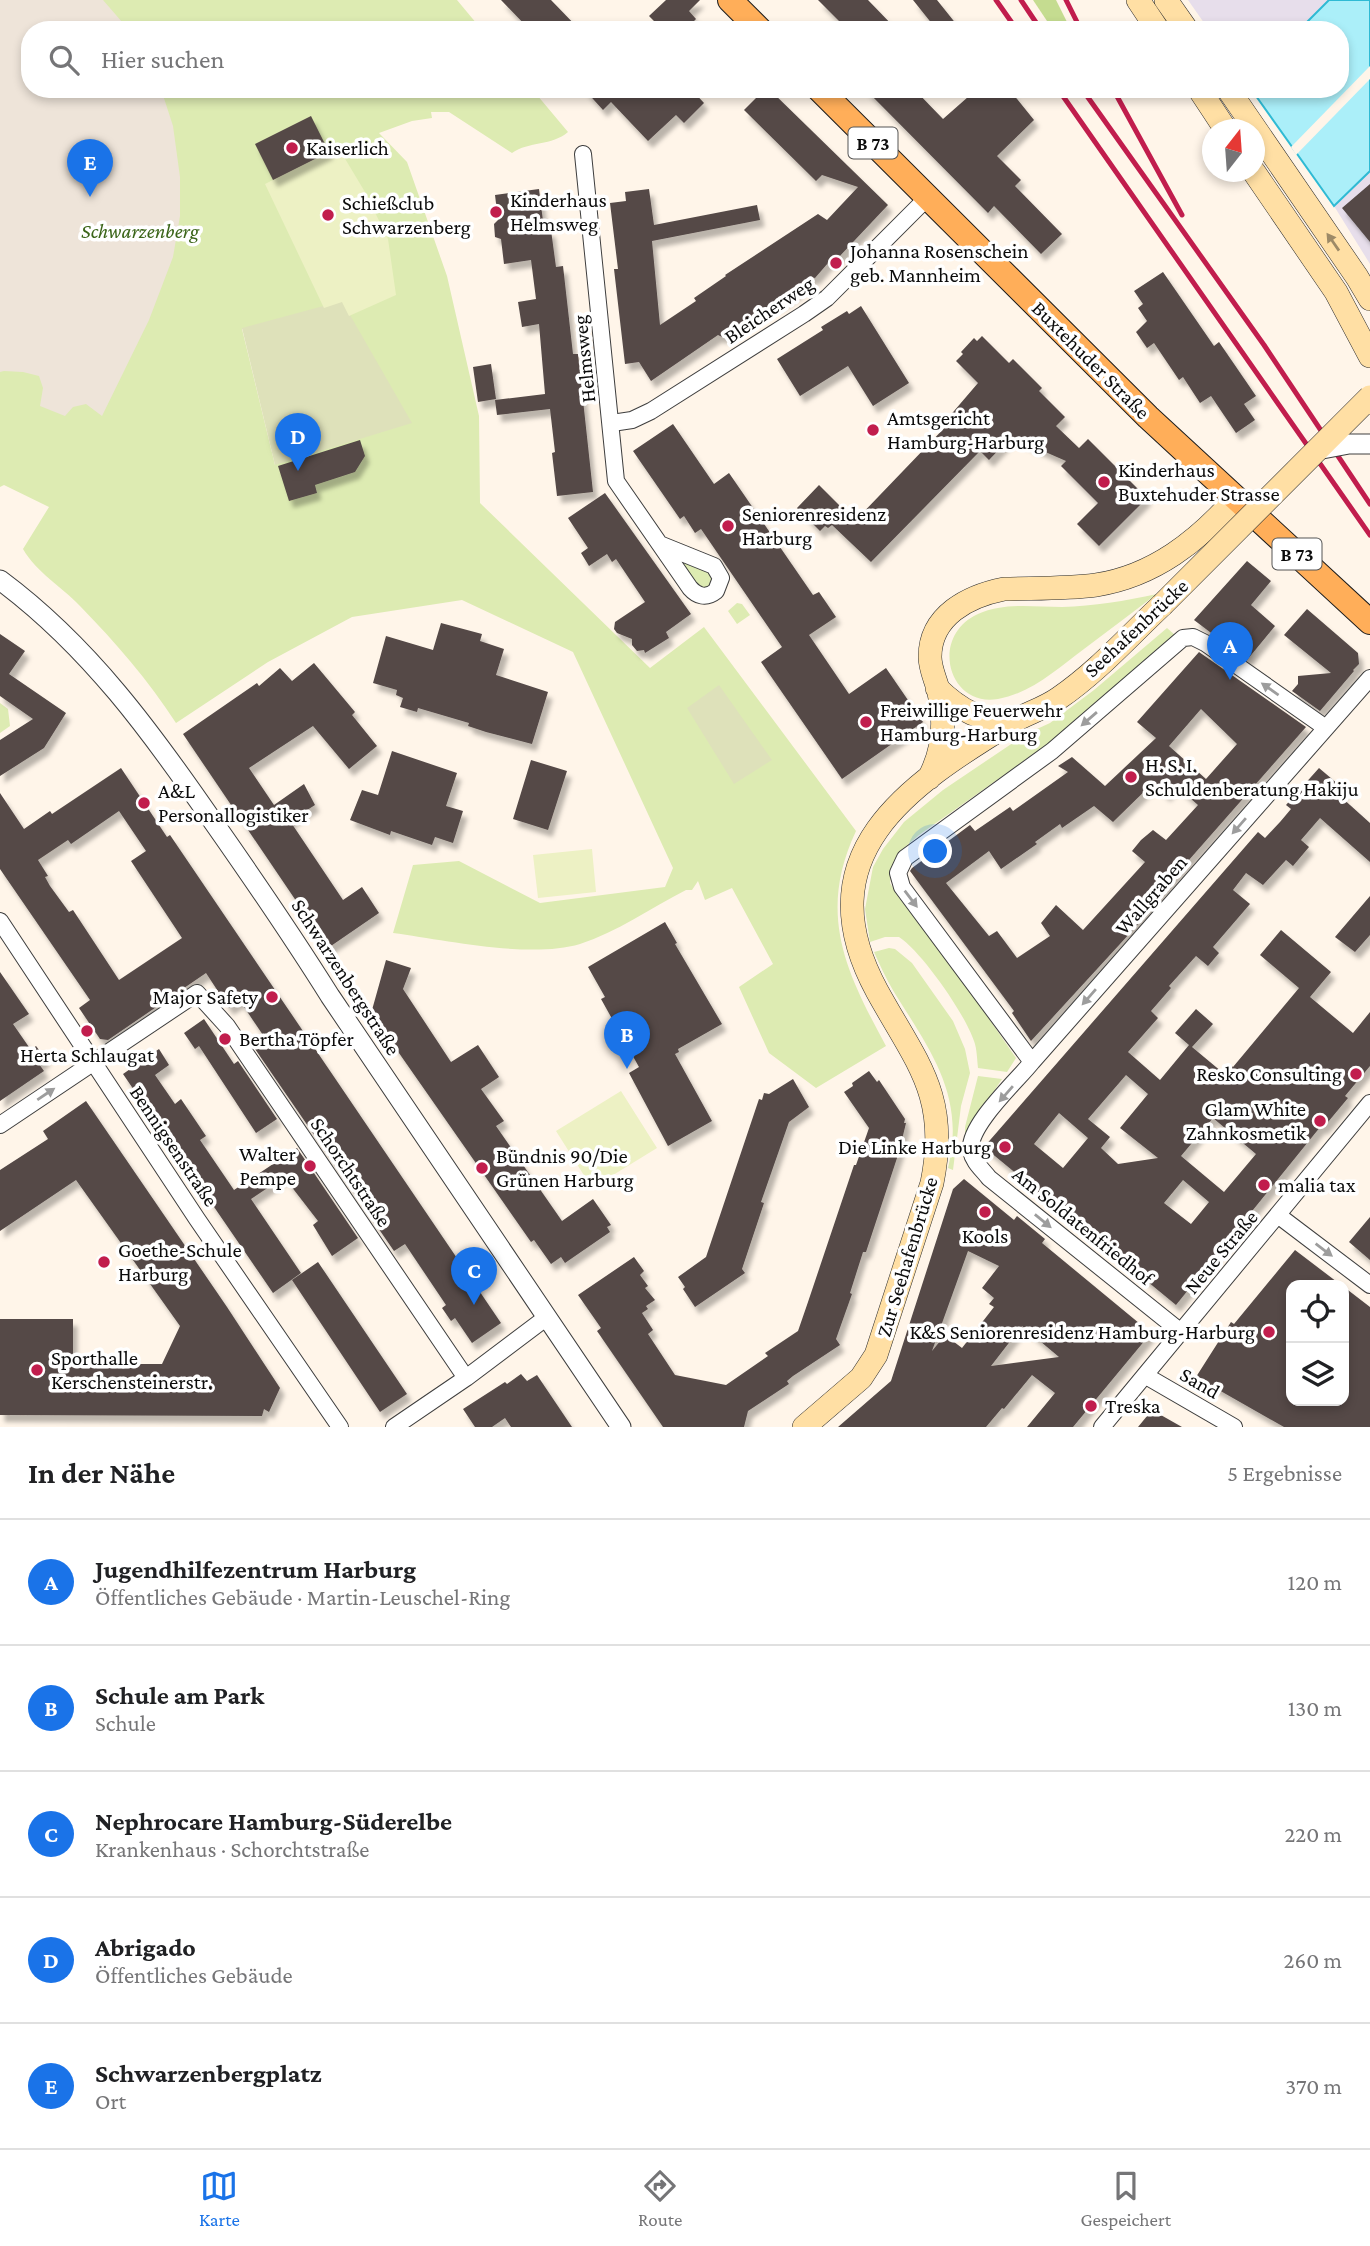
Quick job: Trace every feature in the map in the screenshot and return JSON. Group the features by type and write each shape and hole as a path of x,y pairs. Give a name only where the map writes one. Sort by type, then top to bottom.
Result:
{"main road":[{"path":"730,0 751,21"},
{"path":"1138,0 1152,21"},
{"path":"1166,0 1181,21"},
{"name":"Buxtehuder Straße","path":"828,98 1148,416 1370,622"},
{"path":"1205,98 1219,119"},
{"path":"1234,98 1357,276 1370,299"},
{"path":"1261,182 1336,292 1370,356"},
{"name":"Seehafenbrücke","path":"917,1060 864,964 854,935 852,901 856,872 871,839 895,807 929,778 1014,721 1059,698 1070,689 1162,605 1370,397"},
{"path":"929,778 937,763 943,739 943,717 931,666 931,648 941,622 957,607 977,596 1004,589 1088,586 1140,573 1194,541 1236,498"},
{"path":"937,688 968,713 998,722 1014,721"},
{"path":"968,713 976,733 972,748"},
{"name":"Zur Seehafenbrücke","path":"804,1427 861,1378 873,1362 932,1183 936,1154 936,1114 927,1081 917,1060"}],"street":[{"name":"Helmsweg","path":"583,154 616,481 662,545"},
{"name":"Bleicherweg","path":"612,423 632,420 651,411 827,298 928,197"},
{"path":"1317,450 1349,444 1370,444"},
{"name":"Schwarzenbergstraße","path":"0,580 59,629 100,670 159,742 289,930 338,1008 621,1427"},
{"path":"1032,1062 902,887 898,873 905,858 1052,751 1183,638 1193,637 1205,643 1326,728"},
{"name":"Wallgraben","path":"971,1144 981,1121 1370,678"},
{"name":"Bennigsenstraße","path":"0,921 92,1062 340,1427"},
{"name":"Schorchtstraße","path":"92,1062 197,993 227,1026 466,1378"},
{"path":"0,1125 92,1062"},
{"name":"Neue Straße","path":"1102,1427 1370,1103"},
{"name":"Am Soldatenfriedhof","path":"971,1144 973,1156 989,1178 1181,1332"},
{"path":"1279,1216 1370,1285"},
{"path":"394,1427 466,1378 547,1317"},
{"name":"Sand","path":"1146,1376 1234,1427"}],"shaded area":[{"path":"0,0 103,0 121,21 21,21 21,98 164,98 173,126 180,177 180,216 173,257 149,320 102,416 86,404 73,407 65,416 40,406 43,388 39,376 23,372 0,372"},
{"path":"1188,0 1329,0 1308,21 1203,21"},
{"path":"1370,171 1370,264 1334,206"}],"green space":[{"name":"Schwarzenberg","path":"0,0 457,0 474,21 21,21 21,98 540,98 568,132 555,140 512,153 449,112 431,112 432,118 412,121 379,133 407,162 447,276 479,416 480,503 650,668 704,627 856,831 844,861 839,889 841,942 859,993 886,1046 816,1088 769,1053 739,987 773,964 732,888 705,900 698,881 692,890 686,890 607,933 580,944 560,948 537,950 488,947 393,933 413,865 459,861 540,903 665,887 673,868 573,652 462,600 352,617 268,662 176,723 119,648 80,606 35,565 23,549 49,507 4,485 0,487","holes":["324,308 275,465 242,329"]},
{"path":"1033,0 1056,0 1066,21 1047,21"},
{"name":"Schießclub Schwarzenberg","path":"338,147 365,192 388,239 396,295 349,316 342,302 324,308 265,184"},
{"path":"342,301 412,423 275,465 242,328"},
{"path":"679,558 707,569 714,580 708,588 699,589"},
{"path":"1157,594 1044,679 1010,696 981,699 967,693 957,682 951,668 953,638 963,624 988,610 1019,606 1086,606"},
{"path":"737,603 742,604 750,615 737,624 728,611"},
{"path":"1167,628 1175,635 1049,743 919,835 898,853 890,883 899,898 932,936 1016,1058 1007,1072 978,1068 976,1047 962,1015 919,956 899,937 885,937 870,942 865,909 873,867 904,822 943,790 1026,734 1050,723 1094,690"},
{"path":"719,685 772,760 734,784 687,708"},
{"path":"0,703 8,709 10,726 0,733"},
{"path":"592,849 596,892 538,898 533,855"},
{"path":"895,949 912,963 953,1021 965,1049 970,1073 961,1106 953,1170 948,1168 952,1118 948,1096 932,1054 891,987 874,952"},
{"path":"978,1076 1002,1079 965,1140 965,1127"},
{"path":"621,1091 657,1148 592,1188 556,1131"}],"water":[{"path":"1329,0 1370,0 1370,171 1334,206 1257,98 1349,98 1349,21 1308,21"}],"pier":[{"path":"1370,66 1370,79 1296,155 1291,147 1339,98 1349,98 1349,88"}],"building":[{"path":"501,0 551,0 571,21 521,21"},
{"path":"666,0 700,0 689,11 696,19 694,21 654,21 649,16"},
{"path":"818,0 868,0 888,21 839,21"},
{"path":"913,0 937,0 954,21 930,21"},
{"path":"592,98 699,98 704,103 684,123 676,115 648,141 611,102 603,110"},
{"path":"756,98 778,98 888,205 838,258 835,255 815,278 811,277 797,292 777,305 771,305 722,337 718,335 651,381 639,362 625,364 614,269 618,269 610,203 626,201 625,192 649,189 654,225 757,205 760,220 652,241 660,325 696,301 694,298 725,275 818,214 827,220 858,187 822,175 816,181 744,110"},
{"path":"874,98 923,98 943,119 967,98 1016,98 1034,120 997,156 1021,180 1015,186 1062,234 1041,254 994,206 988,213"},
{"name":"Kaiserlich","path":"311,116 329,152 273,180 255,144"},
{"path":"1370,184 1370,242 1342,208"},
{"path":"539,189 544,229 551,230 556,267 563,266 573,354 578,354 593,492 557,496 550,409 497,415 495,400 545,394 539,324 522,327 518,302 536,299 531,260 504,264 501,239 495,237 494,224 498,220 495,195"},
{"path":"1163,272 1214,346 1219,342 1256,396 1244,404 1255,420 1236,433 1211,396 1200,403 1183,377 1179,380 1154,343 1147,348 1136,332 1147,321 1138,308 1143,304 1134,291"},
{"path":"861,306 909,383 873,406 848,366 800,396 777,359 823,330 821,327"},
{"path":"982,336 1009,363 1013,359 1042,388 1039,391 1065,417 1056,426 1079,448 1088,439 1147,498 1099,546 1077,524 1098,503 1061,466 1066,461 1011,437 989,460 980,451 871,562 832,525 828,528 825,526 820,531 797,508 819,485 855,521 951,421 948,418 978,383 956,361 974,338 977,341"},
{"path":"491,364 496,399 478,402 473,367"},
{"path":"673,424 714,484 729,473 813,595 819,592 836,617 809,635 849,694 886,668 923,722 842,779 761,662 782,647 701,529 695,533 684,516 680,519 633,451"},
{"path":"360,440 365,456 355,472 315,485 317,493 289,501 278,466"},
{"path":"605,493 691,614 666,632 669,638 645,653 644,650 637,651 632,645 632,639 614,629 615,622 645,602 616,559 612,562 607,554 589,566 581,553 588,548 568,518"},
{"path":"1247,561 1271,581 1251,605 1275,626 1247,660 1194,620"},
{"path":"1307,609 1358,653 1359,664 1320,711 1292,691 1298,684 1298,676 1331,673 1284,635"},
{"path":"441,623 482,634 480,641 504,649 496,675 548,692 532,744 486,732 468,726 469,723 418,708 417,712 400,707 403,698 396,695 397,690 373,683 386,636 433,650"},
{"path":"0,634 25,651 9,674 66,713 44,748 0,776 0,740 33,719 0,696"},
{"path":"1199,652 1306,727 1159,894 1142,920 1031,1041 1012,1013 1014,1011 910,871 970,825 975,831 1010,807 1013,811 1068,772 1058,766 1072,757 1105,786 1156,738 1137,722","holes":["1201,709 1237,744 1206,779 1169,746","1153,783 1166,795 1175,785 1198,805 1166,840 1153,830 1141,840 1132,851 1145,862 1083,930 1056,905 1041,923 1050,936 1017,958 997,931 989,936 946,883 989,851 1001,869 1060,824 1062,828 1094,806 1113,822"]},
{"path":"314,663 355,712 352,715 377,746 349,769 313,726 249,768 274,805 304,784 315,805 290,821 343,900 362,887 379,913 328,948 183,734 257,683 259,686 280,668 292,681"},
{"path":"392,751 457,773 446,806 463,811 453,843 435,837 432,845 391,831 390,835 350,820 362,790 378,795"},
{"path":"531,760 567,771 548,830 513,819"},
{"path":"121,768 167,837 170,835 501,1323 472,1343 455,1318 451,1321 442,1308 446,1305 405,1244 394,1251 255,1049 267,1041 240,1001 229,1008 206,973 108,1040 100,1039 79,1008 90,1000 0,869 0,793 24,829 50,811 52,814","holes":["119,811 146,851 131,861 182,938 119,980 73,910 69,912 50,886 45,877 48,876 38,860 68,840 71,844"]},
{"path":"1319,768 1345,790 1340,796 1370,823 1370,862 1320,818 1301,840 1309,847 1293,866 1286,860 1263,885 1246,873 1233,890 1250,904 1213,947 1219,953 1208,966 1196,956 1151,1011 1158,1018 1128,1052 1160,1080 1189,1045 1175,1033 1196,1009 1213,1024 1192,1047 1222,1072 1229,1064 1233,1067 1299,988 1260,955 1281,930 1331,972 1310,997 1353,1033 1370,1012 1370,1066 1345,1096 1348,1098 1323,1128 1321,1126 1176,1305 984,1147 1258,832 1265,838 1280,822 1291,809 1286,805","holes":["1126,1075 1148,1094 1120,1128 1158,1158 1118,1164 1101,1148 1110,1137 1088,1119","1059,1113 1088,1138 1063,1168 1034,1144","1213,1118 1256,1154 1224,1192 1181,1156","1183,1180 1209,1202 1191,1224 1164,1203"]},
{"path":"1370,896 1370,935 1355,952 1335,937"},
{"path":"665,922 722,1024 678,1049 679,1052 675,1054 712,1121 668,1146 629,1073 639,1067 601,999 605,997 588,967"},
{"path":"386,960 411,968 403,989 451,1062 478,1045 499,1077 481,1089 504,1121 496,1126 562,1221 593,1199 611,1225 607,1227 610,1232 565,1263 561,1257 551,1264 534,1240 531,1242 385,1033 372,1010"},
{"path":"0,972 29,1014 13,1024 31,1050 36,1046 46,1059 39,1064 44,1071 0,1101"},
{"path":"204,1019 234,1064 238,1061 277,1119 256,1133 199,1046 195,1049 184,1033"},
{"path":"159,1049 169,1065 155,1075 175,1104 181,1099 206,1136 200,1140 234,1190 297,1148 358,1238 332,1256 313,1225 318,1221 284,1177 251,1199 301,1273 273,1293 123,1074"},
{"path":"869,1071 877,1082 879,1080 906,1123 899,1152 866,1252 863,1252 836,1339 840,1345 793,1376 787,1381 789,1384 748,1411 744,1427 663,1427 597,1331 601,1328 578,1295 634,1257 644,1271 640,1275 648,1286 645,1288 655,1300 646,1306 648,1309 642,1313 653,1330 648,1334 675,1375 726,1385 768,1356 765,1353 798,1331 869,1128 844,1092"},
{"path":"793,1079 809,1107 789,1122 761,1202 764,1203 742,1269 745,1273 695,1307 678,1277 706,1257 759,1099 762,1100 764,1093 769,1094"},
{"path":"86,1101 280,1388 269,1412 264,1409 262,1416 0,1415 0,1319 73,1319 73,1364 162,1364 180,1326 76,1180 0,1231 0,1170 48,1139 43,1131"},
{"path":"964,1179 1014,1220 1017,1216 1045,1239 1042,1243 1151,1333 1073,1427 1027,1427 1055,1393 1032,1375 986,1427 838,1427 891,1381 953,1189","holes":["968,1251 999,1266 982,1288 994,1298 989,1304 994,1307 962,1348 945,1335 932,1351","1022,1326 1059,1357 991,1366"]},
{"path":"1370,1217 1370,1260 1349,1242"},
{"name":"K&S Seniorenresidenz Hamburg-Harburg","path":"1295,1250 1334,1280 1286,1280 1286,1406 1349,1406 1349,1291 1370,1307 1370,1427 1284,1427 1196,1377 1231,1322 1234,1324"},
{"path":"318,1262 407,1394 380,1412 292,1280"},
{"path":"521,1374 527,1381 537,1375 572,1427 511,1427 505,1418 492,1427 475,1427 463,1409"},
{"path":"1152,1410 1182,1427 1138,1427"}],"railway":[{"path":"996,0 1011,21"},
{"path":"1021,0 1035,21"},
{"path":"1066,0 1076,21"},
{"path":"1064,98 1370,535"},
{"path":"1088,98 1264,345 1370,504"},
{"path":"1118,98 1182,215"}],"place":[{"name":"Kaiserlich","path":"292,148"},
{"name":"Schwarzenbergplatz","path":"90,197"},
{"name":"Kinderhaus Helmsweg","path":"496,212"},
{"name":"Schießclub Schwarzenberg","path":"328,215"},
{"name":"Johanna Rosenschein geb. Mannheim","path":"836,263"},
{"name":"Amtsgericht Hamburg-Harburg","path":"873,430"},
{"name":"Abrigado","path":"298,471"},
{"name":"Kinderhaus Buxtehuder Strasse","path":"1104,482"},
{"name":"Seniorenresidenz Harburg","path":"728,526"},
{"name":"Jugendhilfezentrum Harburg","path":"1230,680"},
{"name":"Freiwillige Feuerwehr Hamburg-Harburg","path":"866,722"},
{"name":"H. S. I. Schuldenberatung Hakiju","path":"1131,777"},
{"name":"A&L Personallogistiker","path":"144,803"},
{"name":"Major Safety","path":"272,997"},
{"name":"Herta Schlaugat","path":"87,1031"},
{"name":"Bertha Töpfer","path":"225,1039"},
{"name":"Schule am Park","path":"627,1069"},
{"name":"Resko Consulting","path":"1356,1074"},
{"name":"Glam White Zahnkosmetik","path":"1320,1121"},
{"name":"Die Linke Harburg","path":"1005,1147"},
{"name":"Walter Pempe","path":"310,1166"},
{"name":"Bündnis 90/Die Grünen Harburg","path":"482,1168"},
{"name":"malia tax","path":"1264,1185"},
{"name":"Kools","path":"985,1212"},
{"name":"Goethe-Schule Harburg","path":"104,1262"},
{"name":"Nephrocare Hamburg-Süderelbe","path":"474,1305"},
{"name":"K&S Seniorenresidenz Hamburg-Harburg","path":"1269,1332"},
{"name":"Sporthalle Kerschensteinerstr.","path":"37,1370"},
{"name":"Treska","path":"1091,1406"}]}
